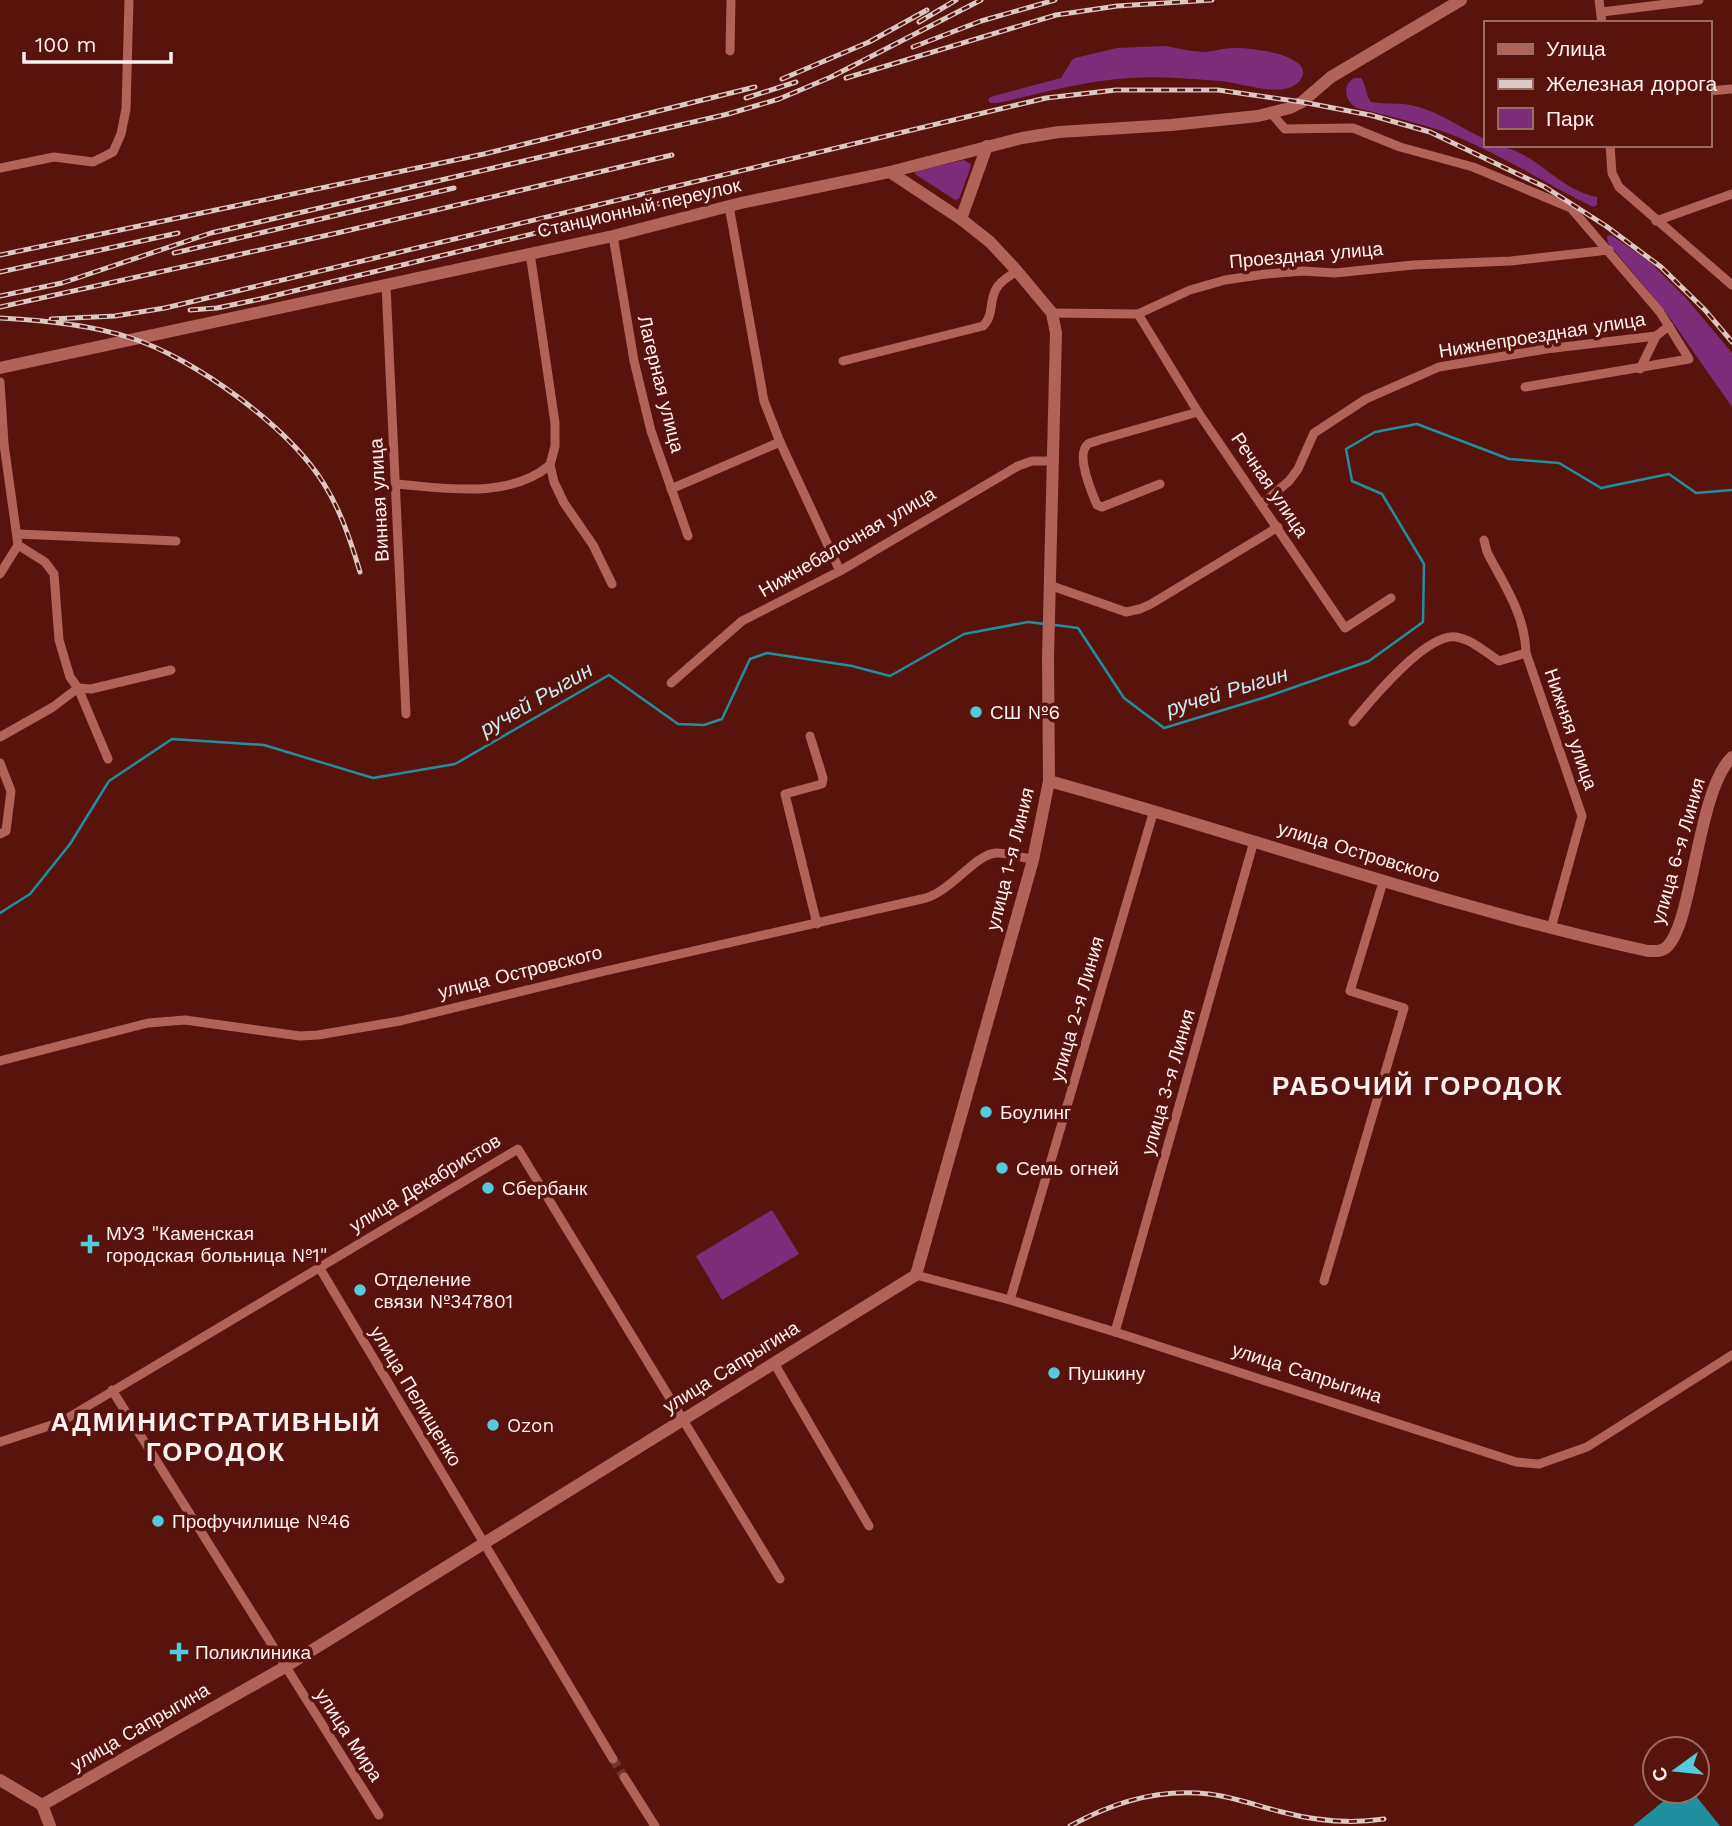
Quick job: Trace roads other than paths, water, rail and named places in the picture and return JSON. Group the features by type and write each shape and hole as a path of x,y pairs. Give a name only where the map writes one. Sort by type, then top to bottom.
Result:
{"street":[{"path":"0,168 54,157 93,162 113,152 121,134 126,109 129,0"},
{"path":"730,51 731,0"},
{"name":"Станционный переулок","path":"0,368 613,236 729,206 890,172 987,146 1059,132 1171,125 1271,113 1290,108 1331,77 1461,0"},
{"path":"1598,0 1602,21"},
{"path":"1602,12 1699,0"},
{"path":"1711,91 1732,89"},
{"path":"1271,113 1280,125 1290,131 1353,128 1400,147 1473,167 1571,208 1609,250 1670,326 1689,359 1525,387"},
{"path":"961,219 987,146"},
{"path":"1610,147 1612,173 1616,183 1656,221 1732,285"},
{"path":"890,172 961,219 990,242 1052,313"},
{"path":"1656,221 1732,194"},
{"path":"729,206 764,401 780,443 839,571"},
{"name":"Лагерная улица","path":"613,236 634,361 651,430 688,536"},
{"name":"Проездная улица","path":"1052,313 1138,314 1191,290 1225,280 1266,274 1303,271 1335,273 1413,265 1511,261 1609,250"},
{"path":"530,253 555,423 555,446 550,465 554,482 564,503 593,545 612,584"},
{"path":"844,361 983,326 990,316 998,286 1017,271"},
{"name":"Винная улица","path":"386,285 406,714"},
{"name":"улица 1-я Линия","path":"916,1275 1033,860 1049,781 1048,658 1052,586 1056,333 1052,313"},
{"name":"Речная улица","path":"1138,314 1198,412 1345,628 1391,598"},
{"name":"Нижнепроездная улица","path":"1262,504 1289,481 1298,469 1314,433 1366,399 1439,367 1546,349 1656,336 1670,326"},
{"path":"1640,369 1656,336"},
{"path":"0,382 4,444 18,534 18,545 0,574"},
{"path":"1160,484 1102,507 1097,505 1084,464 1084,450 1087,444 1099,440 1198,412"},
{"path":"671,489 780,443"},
{"name":"Нижнебалочная улица","path":"671,683 742,621 839,571 1018,466 1032,461 1054,461"},
{"path":"396,484 464,488 509,486 535,477 550,465"},
{"path":"1052,586 1126,612 1133,611 1151,604 1278,527"},
{"path":"18,534 176,541"},
{"name":"Нижняя улица","path":"1484,540 1487,552 1521,617 1526,634 1526,653 1582,816 1551,928"},
{"path":"18,545 46,562 54,575 59,640 70,677 79,688 108,759"},
{"name":"Нижняя улица","path":"1353,722 1398,670 1444,638 1455,636 1465,639 1499,661 1526,653"},
{"path":"0,737 53,707 79,688 91,688 171,670"},
{"path":"810,736 823,778 822,784 785,794 817,923"},
{"name":"улица 6-я Линия","path":"1659,951 1665,948 1678,929 1701,833 1718,779 1731,758"},
{"path":"0,763 11,791 6,831 0,834"},
{"name":"улица Островского","path":"1049,781 1154,810 1383,882 1551,928 1633,948 1659,951"},
{"name":"улица 2-я Линия","path":"1010,1300 1154,810"},
{"name":"улица 3-я Линия","path":"1115,1332 1254,841"},
{"name":"улица Островского","path":"0,1061 148,1023 170,1020 204,1022 300,1036 400,1021 594,973 935,895 992,854 1009,854 1033,860"},
{"path":"1324,1281 1404,1007 1350,991 1383,882"},
{"name":"улица Декабристов","path":"0,1443 61,1422 517,1149 683,1420"},
{"name":"улица Пелищенко","path":"318,1268 613,1759"},
{"name":"улица Сапрыгина","path":"42,1805 285,1667 916,1275 1115,1332 1516,1462 1539,1464 1587,1447 1732,1355"},
{"path":"774,1363 869,1526"},
{"name":"улица Мира","path":"112,1390 379,1815"},
{"path":"683,1420 780,1579"},
{"path":"624,1777 655,1826"},
{"path":"0,1780 42,1805 50,1826"}],"water":[{"path":"1659,1805 1703,1805 1720,1826 1633,1826"}],"waterway":[{"name":"ручей Рыгин","path":"1055,625 1078,628 1124,698 1164,728 1266,697 1369,661 1423,622 1424,564 1382,494 1352,481 1346,449 1375,432 1417,424 1509,459 1559,463 1601,488 1669,474 1696,493 1732,490"},
{"name":"ручей Рыгин","path":"0,913 30,894 70,844 109,781 172,739 264,745 373,778 455,764 609,675 678,724 704,725 722,719 750,659 767,653 852,666 890,676 964,634 1028,622 1045,624"}],"tunnel":[{"path":"613,1759 624,1777"}],"railway":[{"path":"919,22 956,0"},
{"path":"0,296 62,283 211,233 728,114 779,99 831,77 981,0"},
{"path":"913,47 981,21 1055,0"},
{"path":"846,78 1056,15 1117,6 1212,0"},
{"path":"782,79 869,42 927,10"},
{"path":"746,98 796,82"},
{"path":"0,255 484,154 755,87"},
{"path":"51,319 115,316 165,308 1046,98 1116,90 1218,90 1370,115 1430,132 1545,187 1606,226 1661,267 1705,310 1732,342"},
{"path":"0,307 337,233 672,155"},
{"path":"174,253 454,188"},
{"path":"190,310 217,308 260,299 674,200"},
{"path":"0,272 178,233"},
{"path":"0,318 66,324 131,338 183,361 238,397 288,440 324,484 340,516 360,572"},
{"path":"1070,1826 1120,1804 1172,1793 1228,1797 1320,1819 1384,1819"}],"place":[{"name":"СШ №6","path":"976,712"},
{"name":"Боулинг","path":"986,1112"},
{"name":"Семь огней","path":"1002,1168"},
{"name":"Сбербанк","path":"488,1188"},
{"name":"МУЗ \"Каменская городская больница №1\"","path":"90,1244"},
{"name":"Отделение связи №347801","path":"360,1290"},
{"name":"Пушкину","path":"1054,1373"},
{"name":"Ozon","path":"493,1425"},
{"name":"Профучилище №46","path":"158,1521"},
{"name":"Поликлиника","path":"179,1652"}],"district":[{"name":"РАБОЧИЙ ГОРОДОК","path":"1418,1086"},
{"name":"АДМИНИСТРАТИВНЫЙ ГОРОДОК","path":"216,1437"}]}
